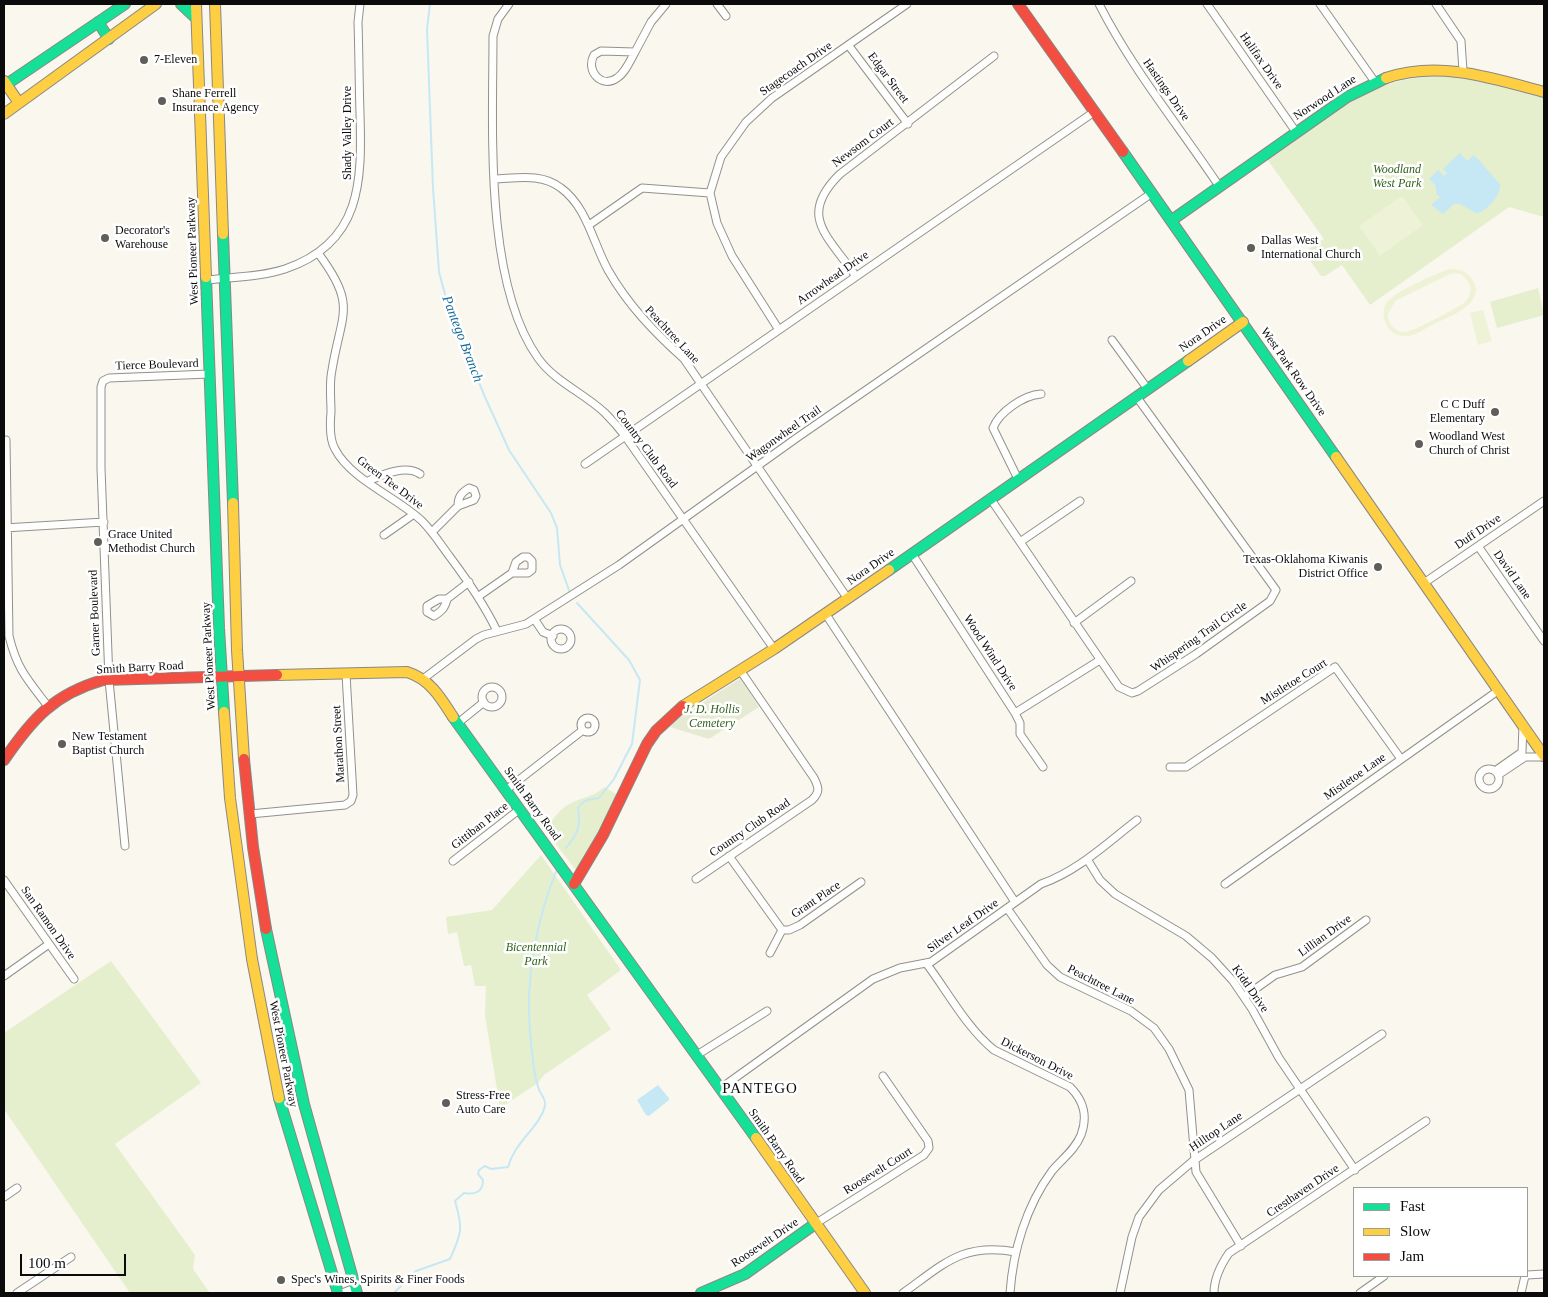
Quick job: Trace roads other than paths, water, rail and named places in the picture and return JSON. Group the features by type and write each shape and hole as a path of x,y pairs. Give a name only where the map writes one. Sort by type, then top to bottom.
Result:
{"main road":[{"path":"19,104 4,84 125,4"},
{"path":"4,114 156,4"},
{"path":"181,4 196,18"},
{"name":"West Pioneer Parkway","path":"196,4 222,678 230,798 252,959 282,1114 338,1293"},
{"name":"West Pioneer Parkway","path":"214,4 240,677 246,783 265,921 290,1054 321,1172 356,1291"},
{"name":"West Park Row Drive","path":"1018,4 1172,220 1544,756"},
{"path":"98,22 109,39"},
{"name":"Norwood Lane","path":"1172,220 1347,97 1376,82 1406,72 1438,69 1463,70 1544,92"},
{"name":"Nora Drive","path":"574,884 603,835 656,731 680,708 774,649 848,599 1243,322"},
{"name":"Smith Barry Road","path":"4,760 19,737 47,706 83,685 109,680 407,672 423,679 458,723 721,1088 865,1293"},
{"name":"Roosevelt Drive","path":"701,1293 745,1274 815,1224"}],"street":[{"name":"Shady Valley Drive","path":"206,280 284,269 318,253 346,221 355,200 360,180 358,22 360,4"},
{"name":"Country Club Road","path":"509,4 498,19 493,36 495,179 503,270 530,346 549,372 604,412 625,436 774,649"},
{"path":"635,52 601,51 594,55 591,65 593,73 602,82 608,83 622,74 635,52 651,22 666,4"},
{"path":"717,4 726,16"},
{"name":"Stagecoach Drive","path":"710,193 721,157 746,122 772,98 850,46 907,4"},
{"name":"Hastings Drive","path":"1100,4 1112,29 1219,186"},
{"name":"Halifax Drive","path":"1207,4 1296,132"},
{"path":"1320,4 1376,82"},
{"path":"1436,4 1461,41 1463,70"},
{"name":"Edgar Street","path":"850,46 908,124"},
{"name":"Newsom Court","path":"855,275 821,226 817,216 818,205 824,193 840,174 908,124 994,56"},
{"name":"Arrowhead Drive","path":"585,464 855,275 1094,112"},
{"name":"Peachtree Lane","path":"495,179 532,177 545,179 562,188 577,205 589,225 607,268 626,300 652,330 684,360 848,599"},
{"path":"589,225 642,188 710,193 723,239 779,330"},
{"name":"Wagonwheel Trail","path":"423,679 484,634 519,626 535,620 619,565 1152,192"},
{"name":"Green Tee Drive","path":"318,253 333,273 342,294 345,312 331,371 332,441 344,463 414,514 432,532 479,596 497,631"},
{"path":"1112,340 1147,388"},
{"name":"Tierce Boulevard","path":"106,380 210,374"},
{"name":"Garner Boulevard","path":"106,380 101,387 109,680 125,846"},
{"path":"1018,480 993,428 1001,415 1032,394 1041,394"},
{"name":"Whispering Trail Circle","path":"990,498 1119,687 1132,693 1148,686 1196,654 1270,601 1276,590 1136,396"},
{"path":"6,440 5,528 9,636 15,660 21,672 47,706"},
{"path":"368,481 387,472 415,470 420,474"},
{"path":"1020,542 1080,501"},
{"name":"Duff Drive","path":"1424,582 1544,501"},
{"path":"432,532 458,506"},
{"path":"384,535 414,514"},
{"path":"5,528 104,522"},
{"name":"David Lane","path":"1478,546 1544,642"},
{"name":"Wood Wind Drive","path":"912,554 1015,713 1020,724 1020,734 1043,767"},
{"path":"479,596 512,574"},
{"path":"1074,623 1131,581"},
{"path":"447,599 469,582"},
{"path":"825,614 1015,902"},
{"path":"535,620 543,632 553,636"},
{"path":"1015,713 1100,660"},
{"name":"Mistletoe Court","path":"1170,767 1186,767 1335,667 1400,759"},
{"name":"Country Club Road","path":"696,879 818,794 819,788 814,778 740,670"},
{"name":"Marathon Street","path":"250,814 344,805 351,801 353,795 346,674"},
{"name":"Mistletoe Lane","path":"1225,884 1499,690"},
{"path":"458,723 484,702"},
{"path":"1523,725 1523,754"},
{"path":"506,790 583,730"},
{"path":"1497,773 1523,754 1544,756"},
{"name":"Gittiban Place","path":"454,861 520,809"},
{"name":"Silver Leaf Drive","path":"721,1088 873,979 900,968 926,963 958,944 1041,884 1060,877 1087,859 1137,820"},
{"name":"Grant Place","path":"729,856 782,930 789,930 800,925 861,882"},
{"name":"Kidd Drive","path":"1087,859 1100,880 1115,894 1186,936 1212,958 1244,997 1300,1090 1355,1170"},
{"name":"San Ramon Drive","path":"4,880 74,980"},
{"name":"Peachtree Lane","path":"1007,908 1047,964 1060,977 1131,1011 1154,1028 1162,1039 1177,1062 1189,1090 1193,1161 1196,1172 1240,1246"},
{"name":"Lillian Drive","path":"1244,997 1275,975 1302,967 1366,920"},
{"path":"770,953 782,930"},
{"path":"4,976 49,944"},
{"name":"Dickerson Drive","path":"926,963 971,1028 985,1043 994,1050 1070,1087 1083,1105 1085,1115 1082,1134 1077,1144 1053,1171 1044,1185 1023,1227 1012,1268 1010,1293"},
{"path":"697,1055 767,1011"},
{"name":"Hilltop Lane","path":"1120,1293 1132,1238 1139,1217 1159,1190 1193,1161 1382,1034"},
{"name":"Roosevelt Court","path":"815,1224 924,1155 929,1148 928,1141 883,1076"},
{"name":"Cresthaven Drive","path":"1214,1293 1214,1283 1220,1265 1229,1253 1426,1121"},
{"path":"4,1197 17,1188"},
{"path":"903,1293 955,1257 963,1254 994,1248 1016,1252"},
{"path":"16,1293 71,1257"},
{"path":"1528,1276 1544,1274"},
{"path":"1360,1293 1383,1277"},
{"path":"1520,1293 1526,1277"},
{"path":"342,1293 356,1291"}],"water":[{"path":"1460,153 1467,161 1474,155 1500,184 1500,189 1493,202 1477,214 1460,204 1454,204 1443,214 1431,205 1440,197 1436,193 1436,186 1429,179 1438,170 1444,176 1447,173 1443,169"},
{"path":"658,1085 669,1100 649,1116 646,1115 637,1100"}],"waterway":[{"name":"Pantego Branch","path":"430,4 427,29 433,188 439,272 450,313 509,450 551,513 557,528 560,565 570,593"},
{"name":"Pantego Branch","path":"566,848 578,829 578,808 587,800 599,798 614,779 632,744 640,680 629,660 577,603"},
{"name":"Pantego Branch","path":"394,1293 416,1271 450,1259 460,1230 455,1201 464,1193 472,1194 480,1190 483,1180 478,1174 479,1170 485,1166 491,1169 508,1167 516,1149 542,1114 545,1102 540,1092 533,1063 529,990 538,928 557,869"}],"place":[{"name":"7-Eleven","path":"144,60"},
{"name":"Shane Ferrell Insurance Agency","path":"162,101"},
{"name":"Decorator's Warehouse","path":"105,238"},
{"name":"Dallas West International Church","path":"1251,248"},
{"name":"C C Duff Elementary","path":"1495,412"},
{"name":"Woodland West Church of Christ","path":"1419,444"},
{"name":"Grace United Methodist Church","path":"98,542"},
{"name":"Texas-Oklahoma Kiwanis District Office","path":"1378,567"},
{"name":"New Testament Baptist Church","path":"62,744"},
{"name":"Stress-Free Auto Care","path":"446,1103"},
{"name":"Spec's Wines, Spirits & Finer Foods","path":"281,1280"}],"district":[{"name":"PANTEGO","path":"760,1089"}],"park label":[{"name":"Woodland West Park","path":"1397,177"},
{"name":"J. D. Hollis Cemetery","path":"712,717"},
{"name":"Bicentennial Park","path":"536,955"}]}
